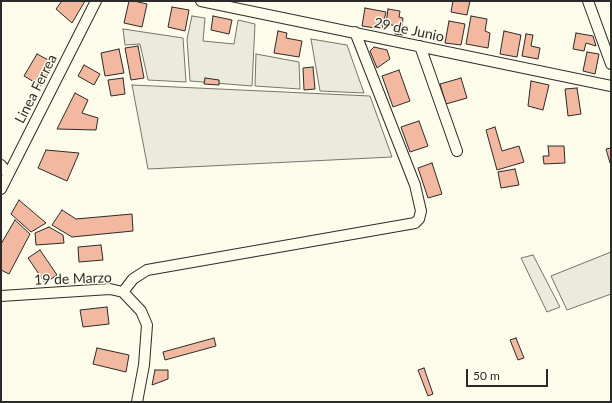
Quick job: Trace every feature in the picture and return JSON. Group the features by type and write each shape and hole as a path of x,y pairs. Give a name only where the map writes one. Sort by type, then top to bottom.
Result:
{"street":[{"name":"Linea Ferrea","path":"1,189 96,1"},
{"name":"29 de Junio","path":"201,1 611,86"},
{"path":"588,1 611,64"},
{"path":"123,292 133,278 147,270 415,222 419,219 421,211 415,185 354,32"},
{"path":"420,46 457,151"},
{"path":"1,165 8,174"},
{"name":"19 de Marzo","path":"1,296 110,289 123,292 141,311 147,325 144,365 137,402"}],"shaded area":[{"path":"192,16 205,18 203,41 234,44 238,20 255,24 252,86 190,81 187,39"},
{"path":"123,29 183,38 186,82 148,80 140,44 125,45"},
{"path":"311,39 347,45 364,93 320,91"},
{"path":"256,54 299,62 300,89 255,86"},
{"path":"132,85 370,96 392,157 148,169"},
{"path":"611,252 611,294 567,310 551,276"},
{"path":"533,255 560,307 547,312 521,258"}],"building":[{"path":"62,1 85,1 72,23 56,9"},
{"path":"129,1 147,4 142,27 124,23"},
{"path":"453,1 470,1 467,15 451,12"},
{"path":"172,7 189,10 185,31 168,27"},
{"path":"365,8 386,12 382,29 362,26"},
{"path":"388,9 400,11 399,17 403,18 402,26 405,26 403,35 395,34 397,26 386,24"},
{"path":"213,16 232,20 229,34 211,30"},
{"path":"471,16 487,19 485,31 490,33 488,48 466,44"},
{"path":"449,21 465,24 461,45 445,43"},
{"path":"278,31 287,33 286,38 302,41 299,57 274,53"},
{"path":"504,31 521,35 517,57 500,54"},
{"path":"576,33 593,36 596,46 586,43 584,51 573,49"},
{"path":"526,34 533,35 531,46 540,48 538,59 522,56"},
{"path":"138,46 144,78 131,80 125,48"},
{"path":"374,47 387,50 390,59 377,68 370,51"},
{"path":"119,49 124,73 105,76 101,53"},
{"path":"587,52 599,54 595,74 583,71"},
{"path":"37,54 54,63 41,86 24,76"},
{"path":"84,65 100,74 94,85 78,76"},
{"path":"313,67 315,89 304,90 303,68"},
{"path":"399,70 410,101 393,107 382,76"},
{"path":"123,78 125,94 111,96 108,80"},
{"path":"205,78 219,80 219,85 204,84"},
{"path":"461,78 467,98 446,104 440,84"},
{"path":"531,81 549,85 543,110 528,106"},
{"path":"577,88 581,114 568,116 565,89"},
{"path":"75,93 88,100 82,113 98,118 96,130 57,129"},
{"path":"419,121 428,146 410,152 401,127"},
{"path":"495,127 502,151 519,146 524,162 497,170 486,130"},
{"path":"548,146 564,146 565,163 544,164 543,156 549,156"},
{"path":"611,148 611,162 610,163 606,149"},
{"path":"46,150 79,153 67,181 38,168"},
{"path":"432,163 442,194 428,198 418,168"},
{"path":"515,169 519,185 501,188 498,172"},
{"path":"19,200 46,223 31,232 11,214"},
{"path":"62,210 76,219 132,214 133,231 72,237 52,225"},
{"path":"15,220 30,234 9,274 1,270 1,244"},
{"path":"49,227 63,235 64,243 36,245 35,233"},
{"path":"101,245 103,260 79,262 78,247"},
{"path":"40,250 57,275 45,283 28,258"},
{"path":"107,307 109,324 83,327 80,310"},
{"path":"214,338 216,346 165,360 163,352"},
{"path":"516,338 524,358 518,360 510,340"},
{"path":"97,348 129,355 126,372 93,364"},
{"path":"424,368 433,394 428,396 418,370"},
{"path":"155,370 168,370 168,379 152,385"}]}
